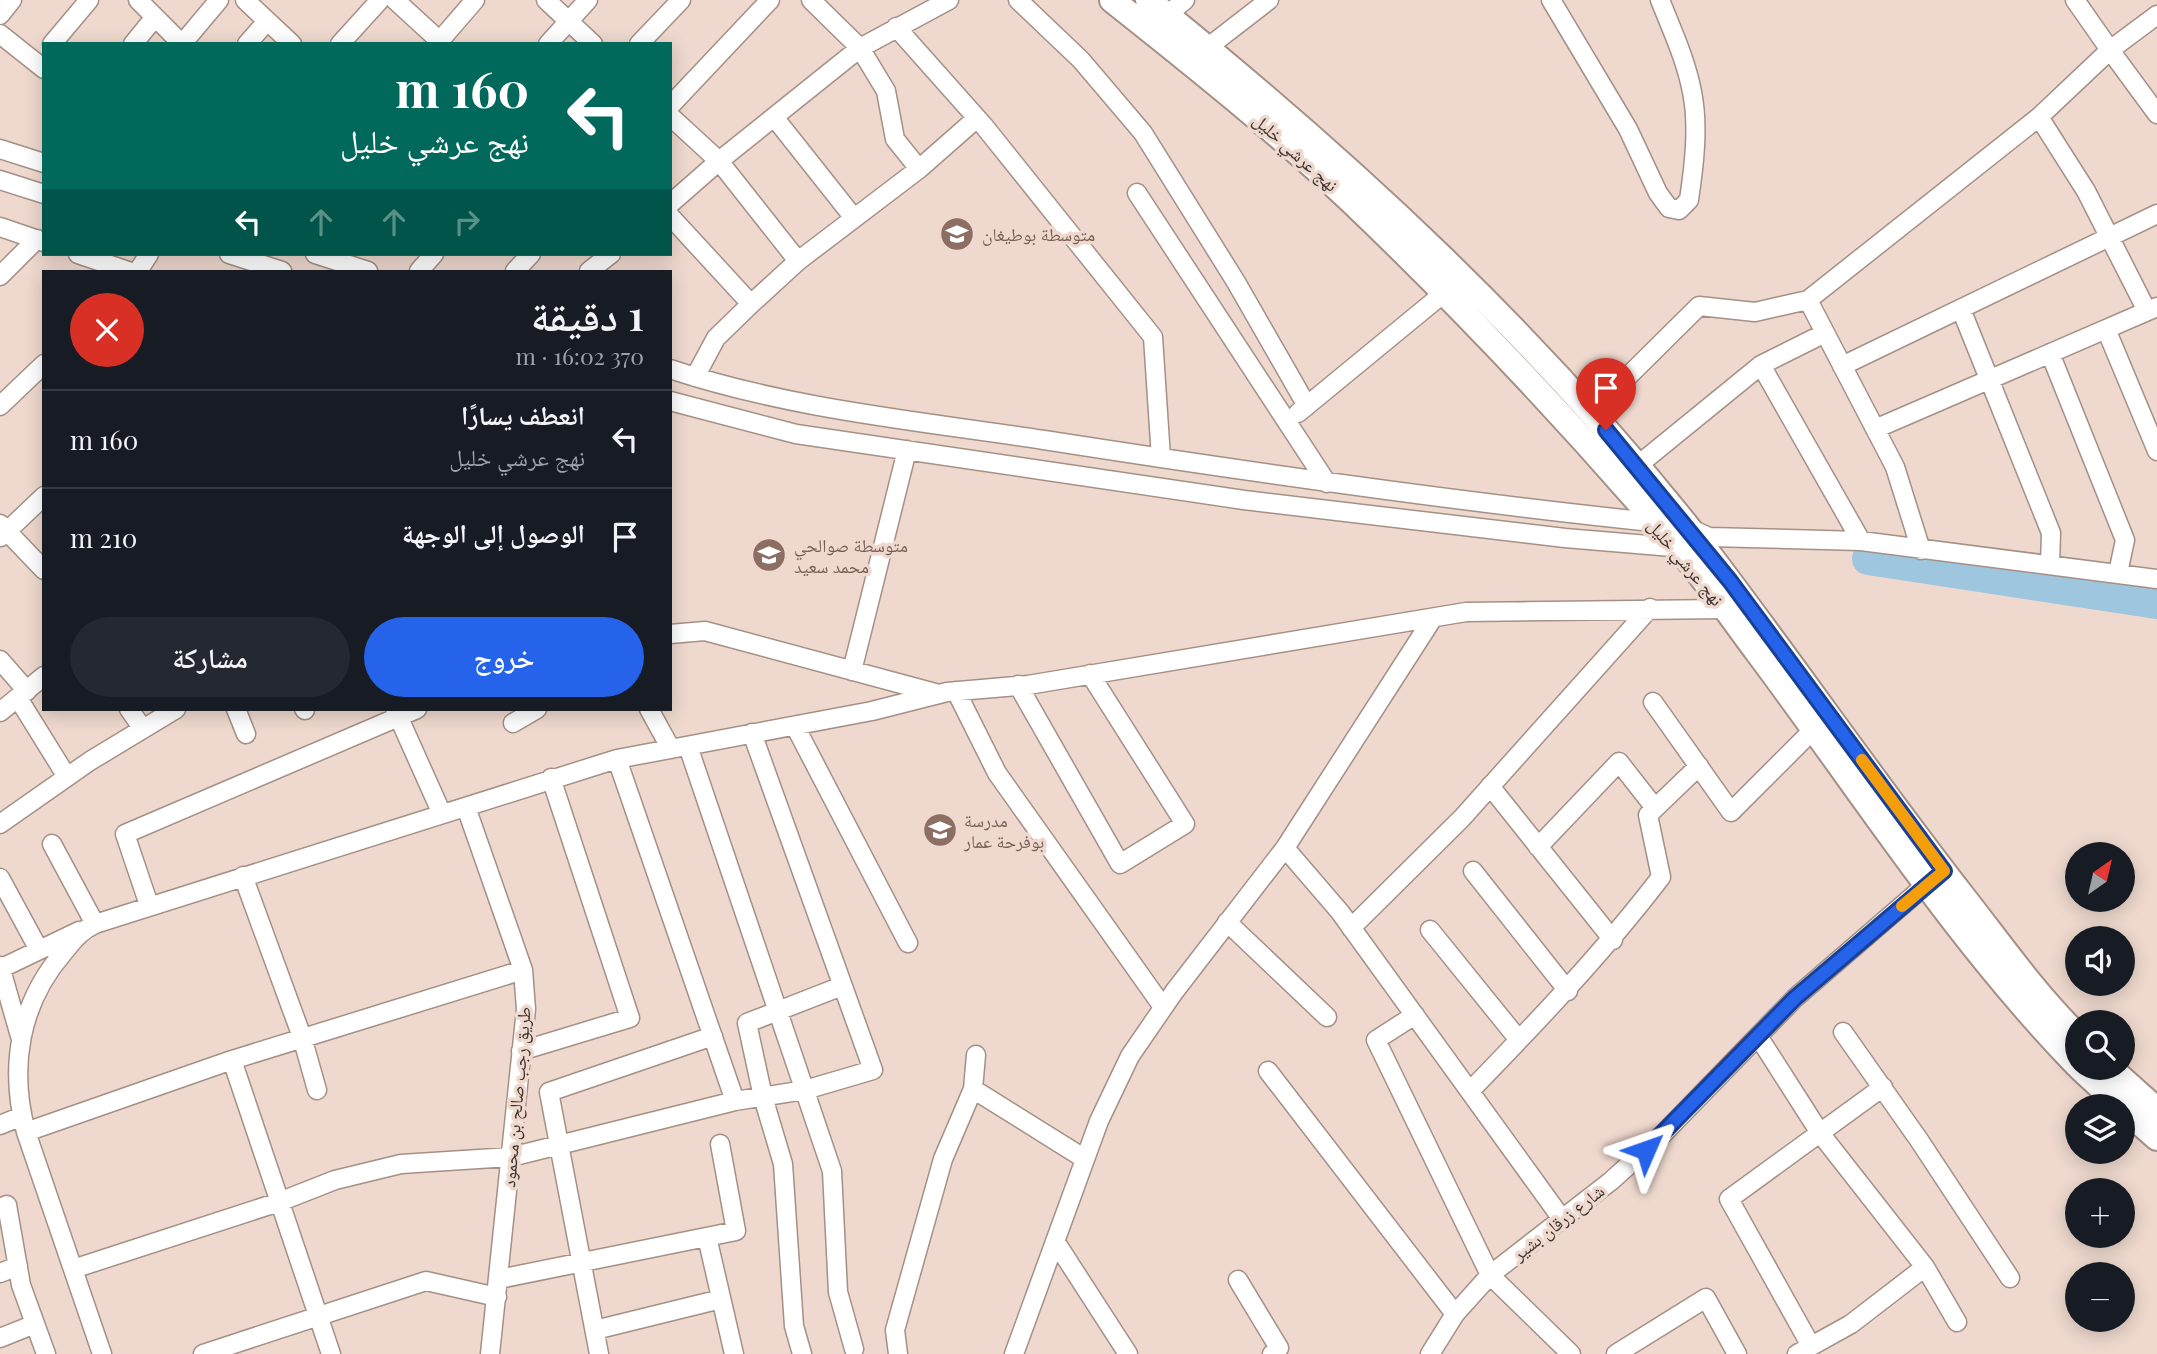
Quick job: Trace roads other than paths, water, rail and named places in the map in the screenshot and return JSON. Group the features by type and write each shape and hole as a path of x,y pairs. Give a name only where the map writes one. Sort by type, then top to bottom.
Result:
{"highway":[{"name":"نهج عرشي خليل","path":"1112,0 1256,117 1349,199 1544,396 1654,523 1682,537 1706,542 2020,1006 2065,1053"},
{"name":"نهج عرشي خليل","path":"1167,5 1207,48 1358,177 1591,412 1637,466 1725,609 1814,729 1935,878 2065,1022"},
{"name":"نهج عرشي خليل","path":"2093,1080 2108,1094"},
{"path":"2123,1080 2157,1110"},
{"name":"نهج عرشي خليل","path":"2135,1119 2157,1138"}],"street":[{"path":"0,15 12,0"},
{"path":"54,42 89,0"},
{"path":"138,0 180,42"},
{"path":"184,42 219,0"},
{"path":"342,42 380,0"},
{"path":"396,0 439,42"},
{"path":"441,42 475,0"},
{"path":"546,0 591,42"},
{"path":"550,42 589,0"},
{"path":"641,42 681,0"},
{"path":"672,104 770,0"},
{"path":"811,0 860,48 886,91 895,139 919,169"},
{"path":"672,202 860,48 949,0"},
{"path":"1018,0 1081,60 1143,133 1236,282 1307,406"},
{"path":"1207,48 1269,0"},
{"path":"1550,0 1628,129 1658,194 1669,208 1679,210 1689,200 1695,141 1692,94 1679,49 1660,0"},
{"path":"2075,0 2157,114"},
{"path":"249,1 290,42"},
{"path":"1591,412 1699,306 1755,312 1808,300 2039,117 2110,50 2157,15"},
{"path":"135,42 156,17"},
{"path":"249,42 267,21"},
{"path":"896,27 977,118 1153,337 1161,458"},
{"path":"2,39 41,62"},
{"path":"774,117 854,218"},
{"path":"1875,429 2152,309 2109,237 2086,191 2039,117"},
{"path":"672,118 719,161 798,261"},
{"path":"695,377 716,338 751,304 798,261 919,169 977,118"},
{"path":"0,149 42,162"},
{"path":"0,180 42,193"},
{"path":"1137,193 1326,483"},
{"path":"1842,366 2157,214"},
{"path":"672,218 751,304"},
{"path":"0,227 40,240"},
{"path":"0,275 40,240"},
{"path":"84,256 125,270"},
{"path":"235,256 279,270"},
{"path":"322,256 365,270"},
{"path":"420,270 432,256"},
{"path":"516,270 529,256"},
{"path":"590,270 608,256"},
{"path":"1287,423 1444,293"},
{"path":"1808,300 1895,467 1921,550"},
{"path":"1961,309 2052,533 2050,565"},
{"path":"2105,329 2157,451"},
{"path":"1637,466 1761,365 1825,334"},
{"path":"2050,353 2125,540 2118,573"},
{"path":"0,406 42,365"},
{"path":"1761,365 1861,541"},
{"path":"672,370 740,390 825,406 1326,483 1654,523"},
{"path":"672,402 796,434 1257,501 1565,538 1682,537"},
{"path":"852,670 906,450"},
{"path":"42,498 3,531 42,568"},
{"path":"1706,542 1861,541 2157,579"},
{"path":"1351,928 1490,786 1650,608"},
{"path":"20,1036 1,967 38,948 149,905 617,759 795,726 947,692 1090,674 1466,612 1725,609"},
{"path":"1014,1354 1098,1121 1130,1056 1163,1007 1284,848 1433,618"},
{"path":"672,634 705,631 947,692 997,773 1163,1007"},
{"path":"0,660 22,694 67,777"},
{"path":"1018,685 1120,864 1185,824 1090,674"},
{"path":"0,712 42,678"},
{"path":"1653,702 1731,812 1814,729"},
{"path":"130,711 144,729"},
{"path":"2,818 173,711"},
{"path":"237,711 246,734"},
{"path":"513,723 534,711"},
{"path":"651,711 680,748 778,1012 832,1171 838,1292 853,1349"},
{"path":"149,905 125,834 397,713 442,814"},
{"path":"795,726 908,943"},
{"path":"73,1269 279,1202 335,1180 401,1164 511,1157 557,1148 735,1101 805,1090 873,1070 752,733"},
{"path":"617,759 735,1101"},
{"path":"1538,846 1619,762 1655,808"},
{"path":"1469,1091 1613,940 1661,877 1648,814 1699,766"},
{"path":"521,1051 630,1018 551,778"},
{"path":"1490,786 1613,940"},
{"name":"طريق رجب صالح بن محمود","path":"466,807 523,970 526,1009 489,1354"},
{"path":"52,844 89,927"},
{"path":"1284,848 1351,928 1562,1219"},
{"path":"1473,871 1567,991"},
{"path":"243,876 302,1037 317,1090"},
{"path":"0,878 38,948"},
{"name":"شارع زرقان بشير","path":"1430,1354 1455,1314 1490,1275 1611,1181 1663,1134 1795,998 1935,878"},
{"path":"1227,922 1327,1017"},
{"path":"89,927 41,981 29,1006 20,1036 18,1071 24,1124 102,1354"},
{"path":"1430,930 1519,1040"},
{"path":"0,1125 24,1124 523,970"},
{"path":"802,1354 794,1326 783,1164 763,1097 747,1023 842,986"},
{"path":"1415,1015 1376,1040 1490,1275 1570,1354"},
{"path":"1843,1032 2010,1279"},
{"path":"599,1354 557,1148 549,1092 713,1036"},
{"path":"1758,1036 1820,1133 1925,1267 1957,1322"},
{"path":"898,1354 895,1330 943,1159 973,1089 976,1055"},
{"path":"232,1060 331,1354"},
{"path":"1268,1071 1455,1314"},
{"path":"1882,1087 1729,1199 1804,1350 1850,1324 1925,1267"},
{"path":"973,1089 1085,1159"},
{"path":"203,1354 426,1282 498,1288 581,1265 736,1231 720,1144"},
{"path":"0,1208 7,1205 18,1266 46,1354"},
{"path":"707,1237 734,1354"},
{"path":"1055,1241 1129,1354"},
{"path":"0,1273 18,1266"},
{"path":"1238,1280 1279,1348 1272,1354"},
{"path":"1616,1354 1706,1297 1738,1354"},
{"path":"594,1330 721,1299"},
{"path":"0,1338 35,1324"}],"waterway":[{"path":"1868,559 2157,603"}],"place":[{"name":"متوسطة بوطيغان","path":"957,234"},
{"name":"متوسطة صوالحي محمد سعيد","path":"769,555"},
{"name":"مدرسة بوفرحة عمار","path":"940,830"}]}
